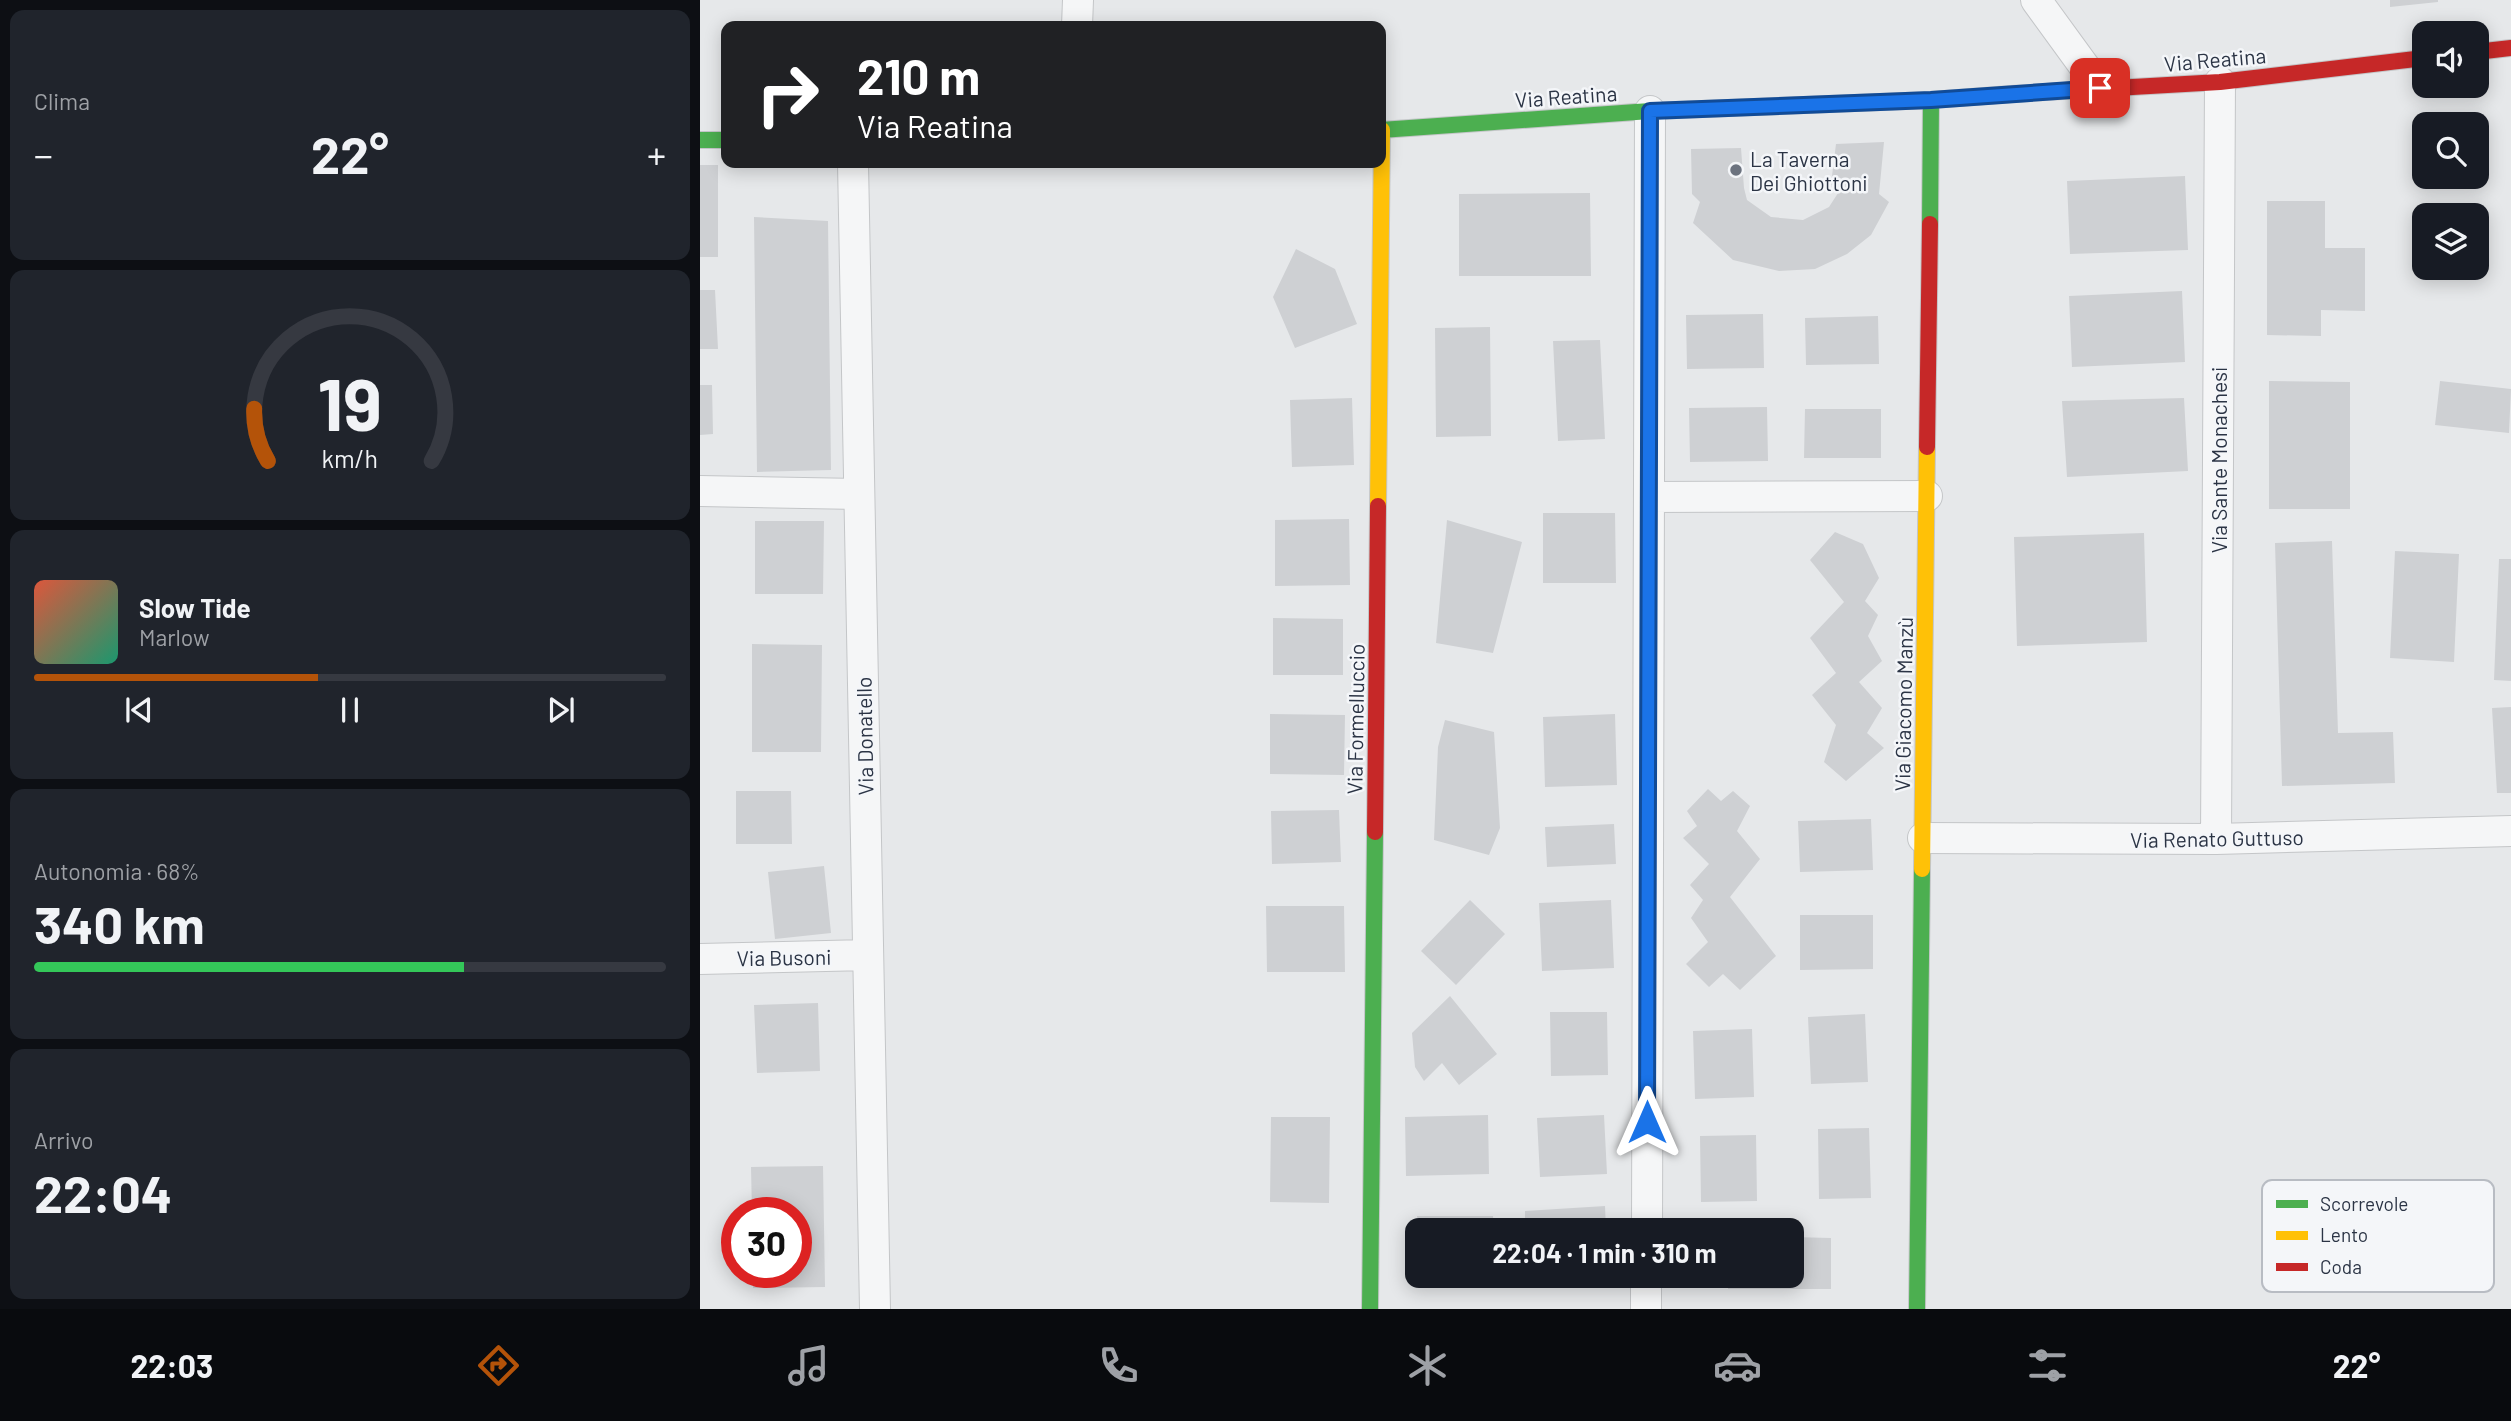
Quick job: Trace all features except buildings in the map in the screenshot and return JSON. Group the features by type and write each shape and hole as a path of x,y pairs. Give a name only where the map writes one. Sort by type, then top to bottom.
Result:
{"street":[{"path":"1077,21 1078,0"},
{"path":"2036,0 2100,88"},
{"path":"2489,51 2511,48"},
{"name":"Via Reatina","path":"1386,130 1650,111 1931,100 2220,82 2412,59"},
{"name":"Via Sante Monachesi","path":"2216,839 2220,82"},
{"name":"Via Giacomo Manzù","path":"1917,1309 1931,100"},
{"path":"1647,1218 1650,111"},
{"path":"700,140 721,140"},
{"name":"Via Donatello","path":"853,168 875,1309"},
{"name":"Via Formelluccio","path":"1370,1309 1382,168"},
{"path":"700,491 859,494"},
{"path":"1649,497 1927,496"},
{"name":"Via Renato Guttuso","path":"1923,838 2216,839 2511,831"},
{"name":"Via Busoni","path":"700,959 868,955"},
{"path":"1646,1288 1646,1309"}],"traffic: fast":[{"path":"1386,130 1650,111 1931,100 2011,94"},
{"path":"1930,224 1931,100"},
{"path":"700,140 721,140"},
{"path":"1370,1309 1375,832"},
{"path":"1917,1309 1922,869"}],"traffic: slow":[{"path":"1378,506 1382,168"},
{"path":"1922,869 1927,447"}],"traffic: jam":[{"path":"2489,51 2511,48"},
{"path":"2011,94 2220,82 2412,59"},
{"path":"1927,447 1930,224"},
{"path":"1375,832 1378,506"}],"place":[{"name":"La Taverna Dei Ghiottoni","path":"1736,170"}],"route":[{"path":"1647,1122 1650,111 1931,100 2100,88"}]}
